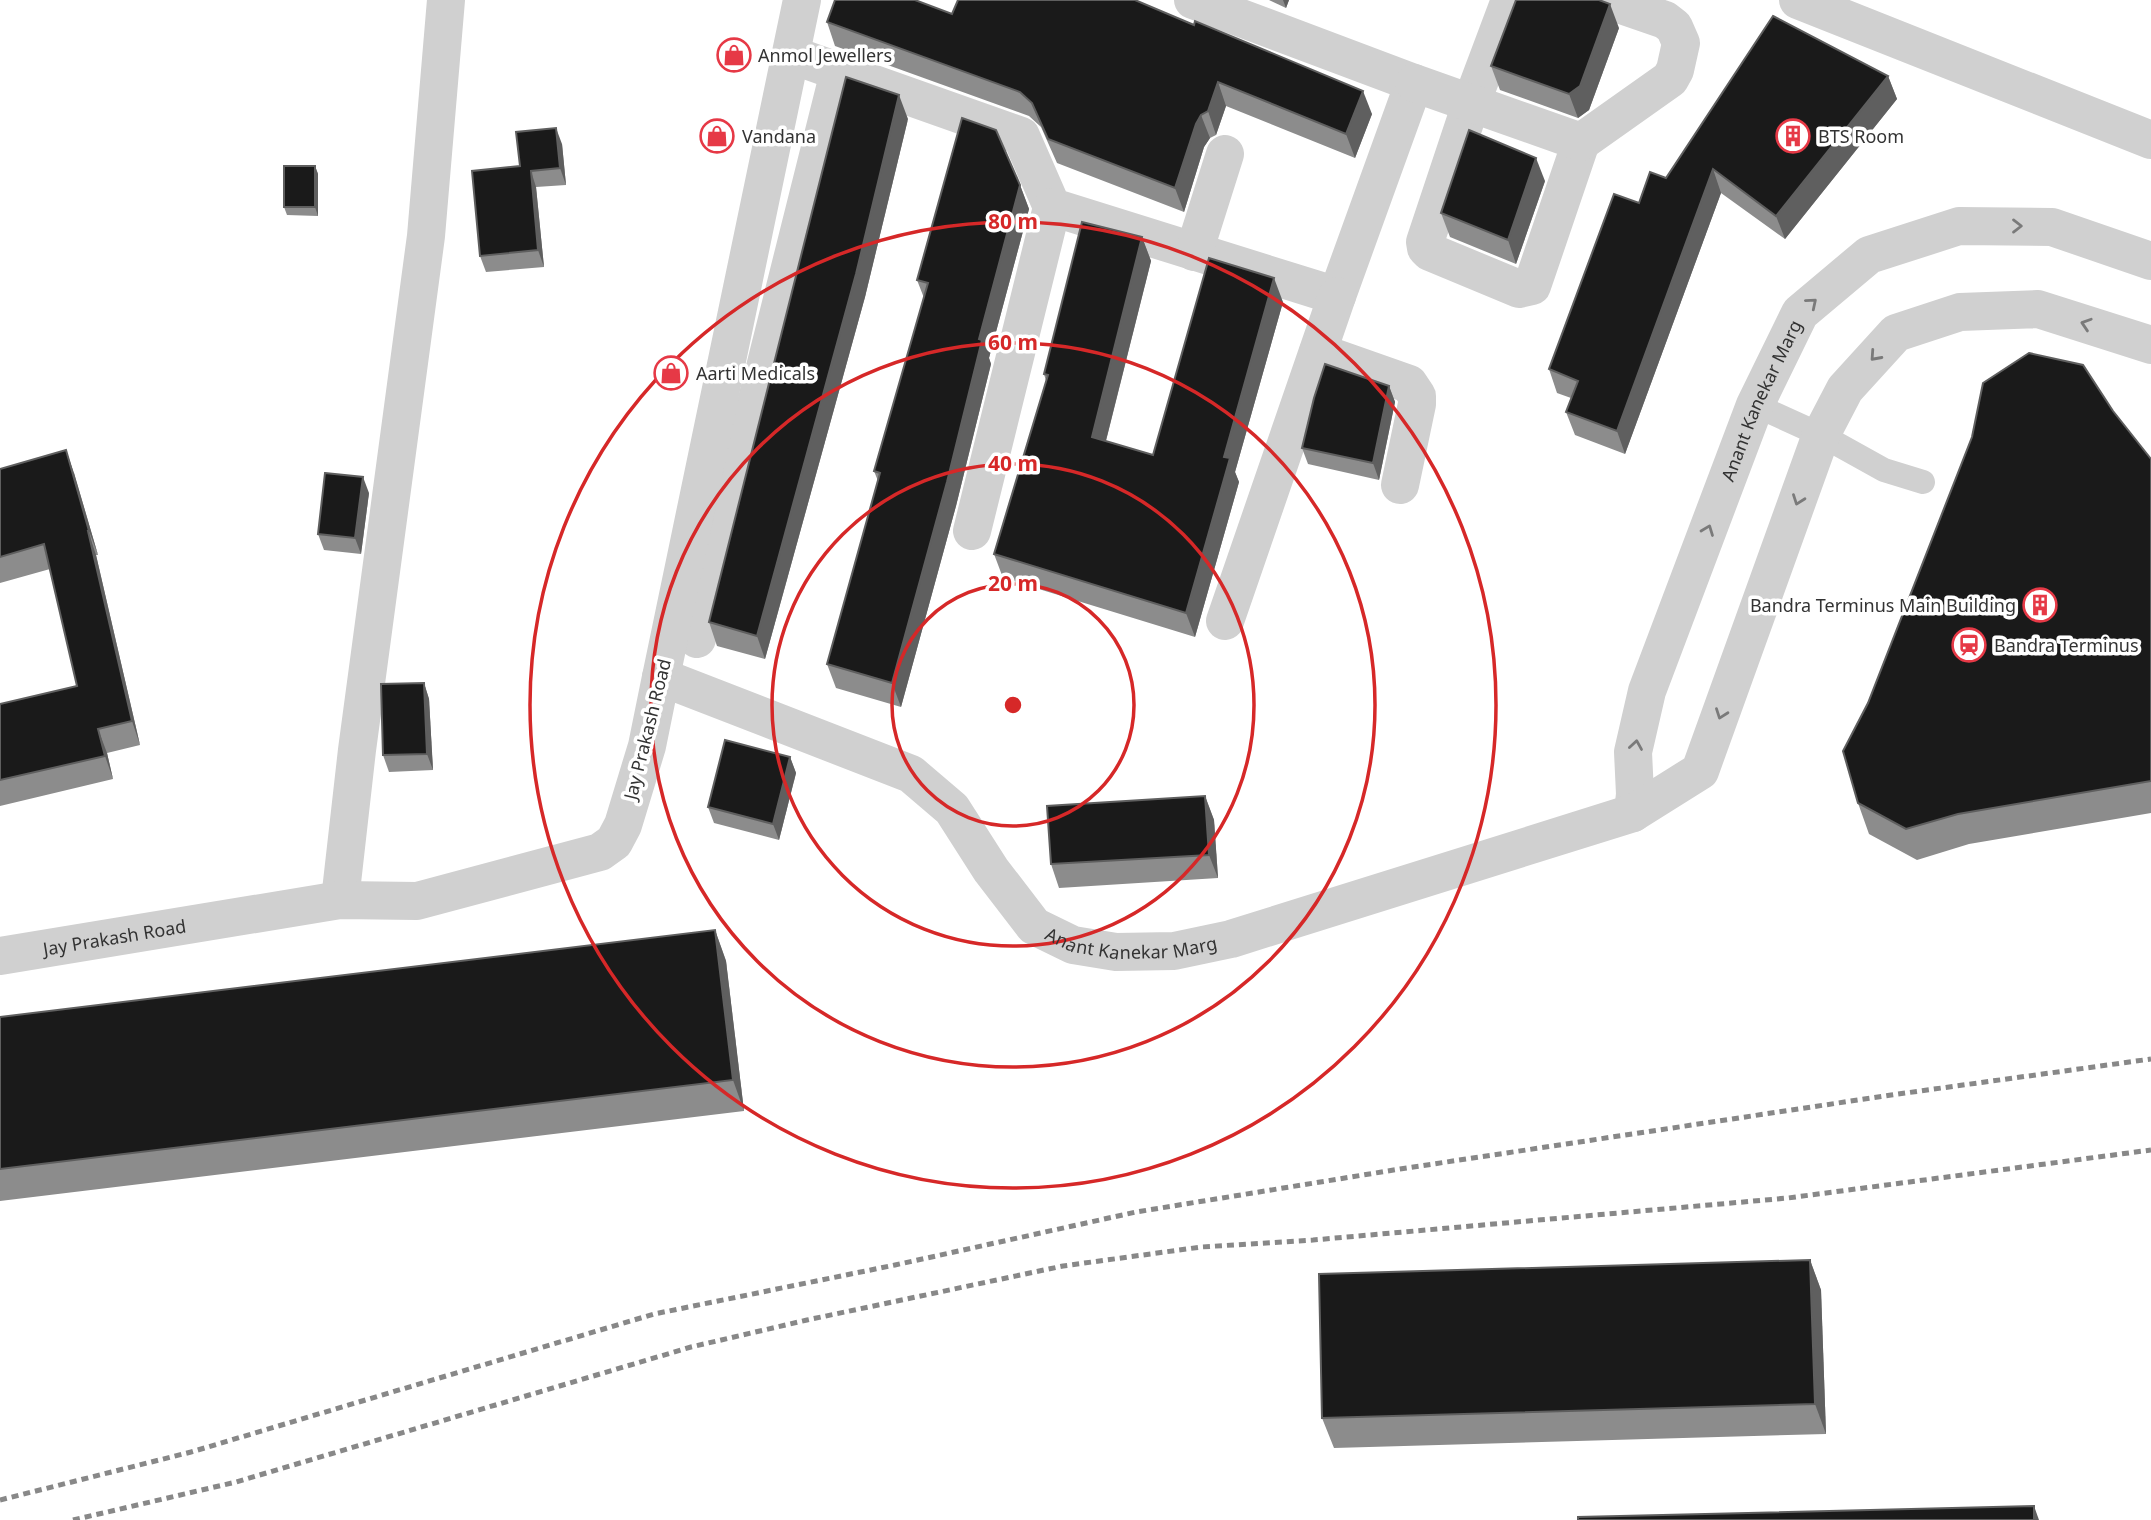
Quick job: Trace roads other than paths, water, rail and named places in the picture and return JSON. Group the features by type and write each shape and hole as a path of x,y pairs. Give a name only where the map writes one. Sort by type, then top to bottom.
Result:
{"street":[{"path":"340,900 357,750 426,236 446,0"},
{"name":"Jay Prakash Road","path":"0,956 340,900 417,901 600,852 614,842 623,825 647,746 802,0"},
{"path":"1194,0 1471,104 1581,142"},
{"path":"1510,0 1471,104 1425,245 1430,252 1519,289 1532,286 1581,142 1670,79 1675,70 1681,43 1674,26 1665,20 1607,0"},
{"path":"1798,0 2151,140"},
{"path":"792,55 1021,136 1052,207 972,531"},
{"path":"697,639 839,72"},
{"path":"1225,621 1414,83"},
{"path":"1194,252 1225,154"},
{"path":"1052,207 1337,296"},
{"name":"Anant Kanekar Marg","path":"1633,813 1633,752 1647,691 1755,405 1800,313 1869,256 1959,226 2052,226 2151,261"},
{"name":"Anant Kanekar Marg","path":"661,677 912,774 951,809 991,870 1034,926 1073,945 1116,952 1174,951 1231,939 1633,813 1700,771 1821,435 1845,389 1896,333 1960,312 2038,309 2151,345"},
{"path":"1318,352 1409,384 1414,389 1417,404 1400,485"}],"lane":[{"path":"1755,405 1821,435 1884,470 1923,482"}],"railway":[{"path":"0,1500 191,1452 654,1314 1136,1212 1400,1169 2151,1059"},
{"path":"73,1520 236,1482 691,1347 1063,1266 1201,1247 1313,1240 1788,1198 2151,1150"}],"place":[{"name":"Anmol Jewellers","path":"734,55"},
{"name":"Vandana","path":"717,136"},
{"name":"BTS Room","path":"1793,136"},
{"name":"Aarti Medicals","path":"671,373"},
{"name":"Bandra Terminus Main Building","path":"2040,605"},
{"name":"Bandra Terminus","path":"1969,645"}]}
